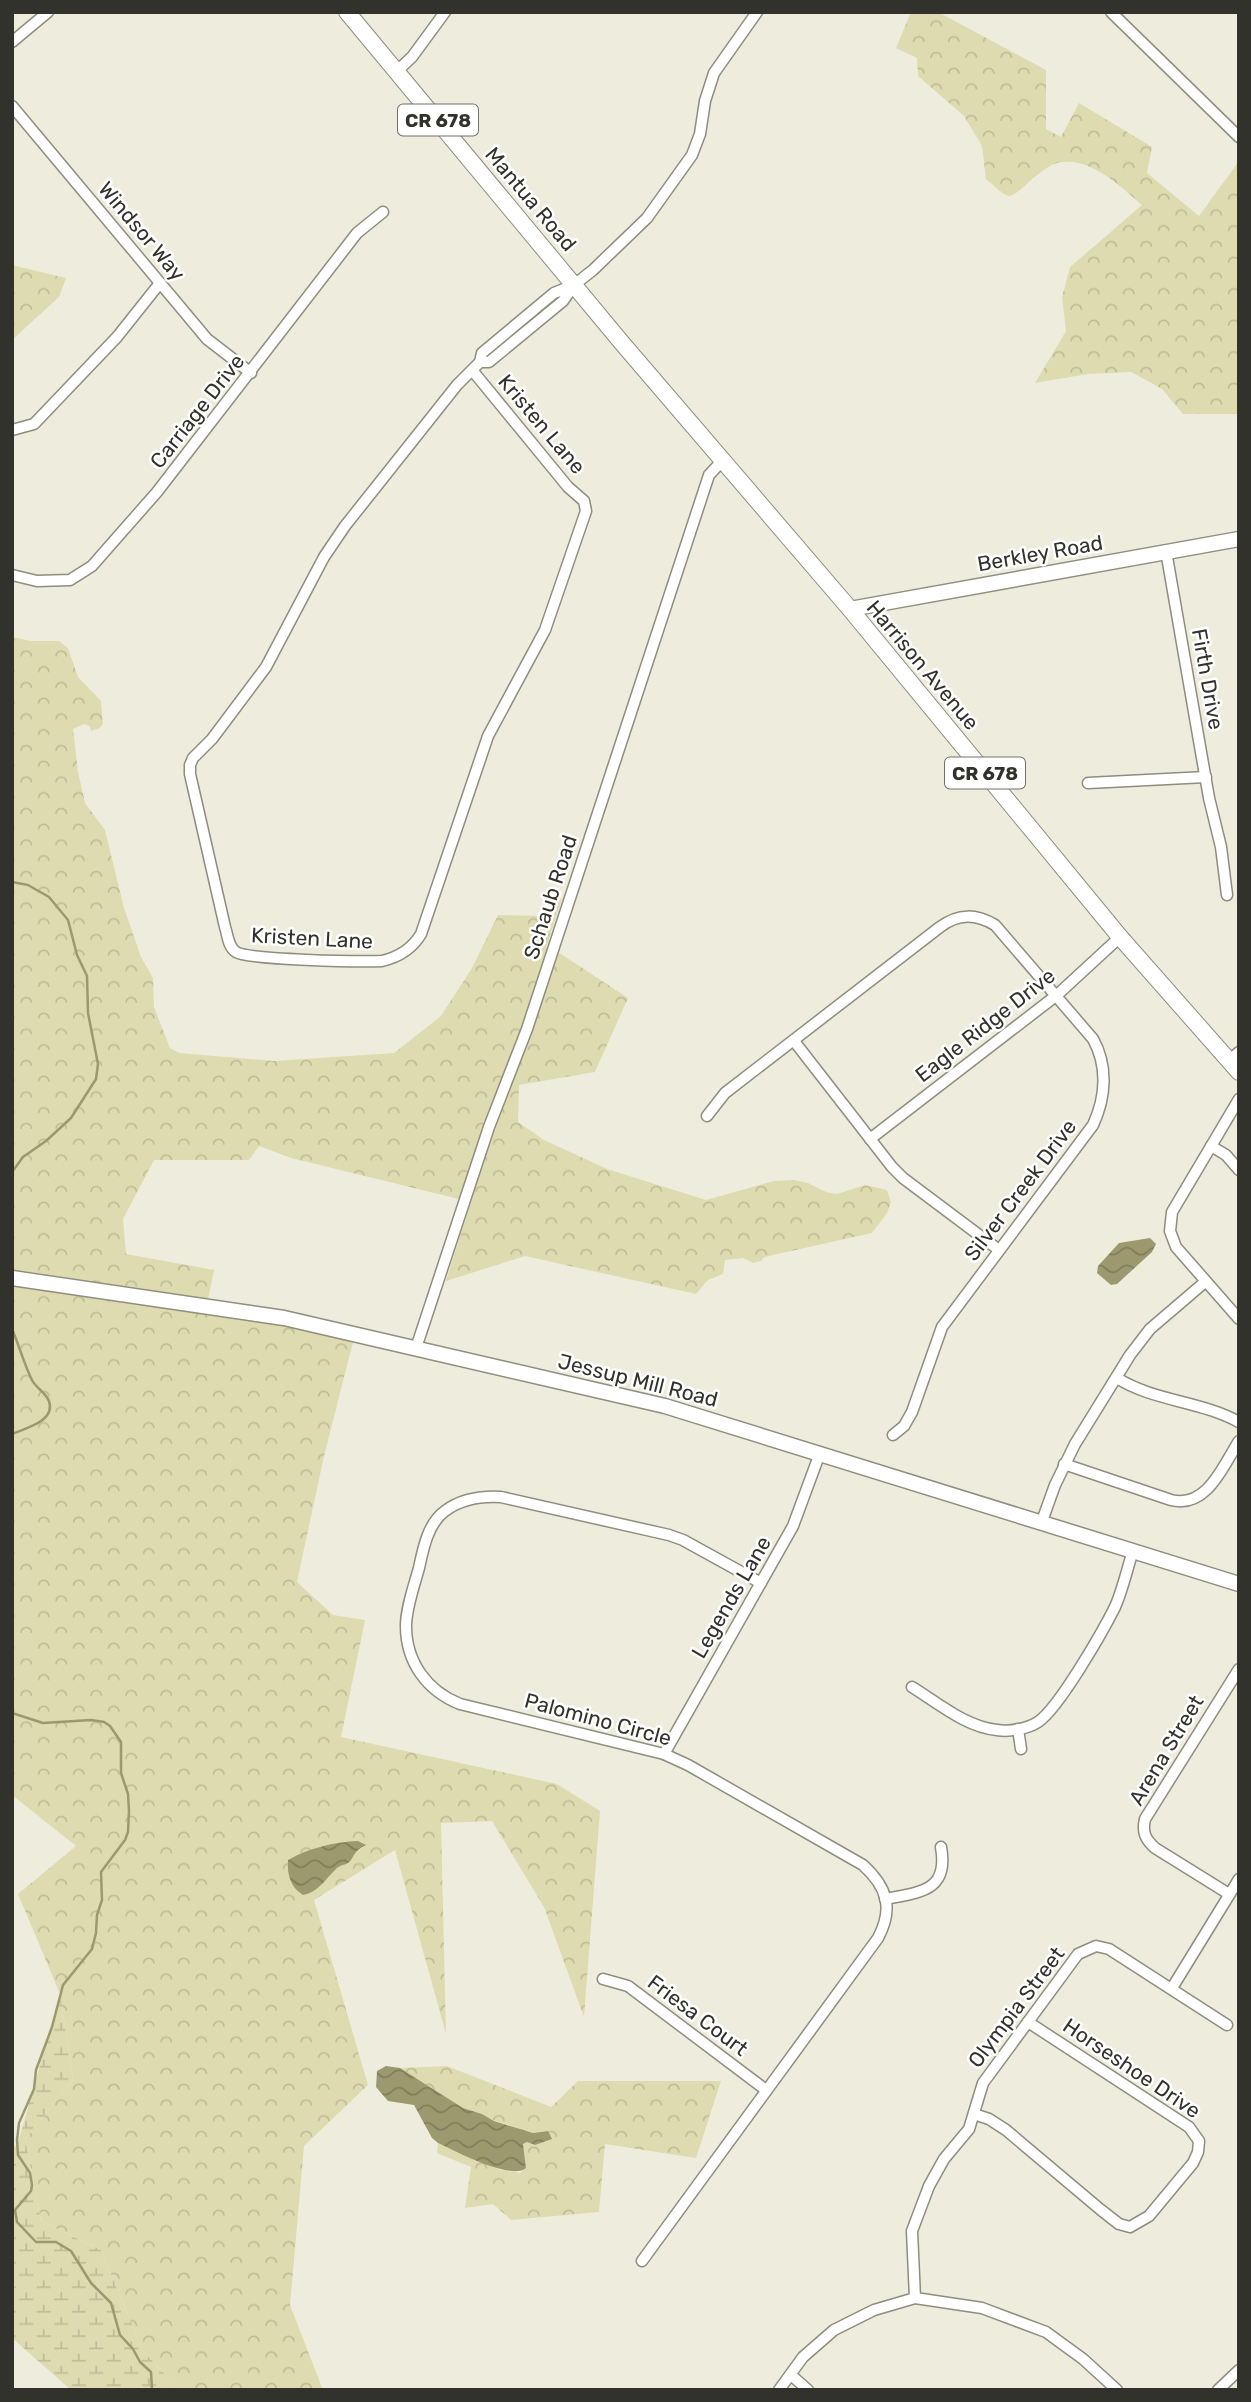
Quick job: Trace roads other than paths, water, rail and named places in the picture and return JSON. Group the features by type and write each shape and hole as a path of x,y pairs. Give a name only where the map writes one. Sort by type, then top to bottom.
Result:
{"main road":[{"name":"Mantua Road","path":"347,12 574,285"},
{"name":"Harrison Avenue","path":"574,285 850,609 1120,937 1235,1062"}],"street":[{"path":"12,42 48,12"},
{"path":"397,71 412,57 445,12"},
{"name":"Kristen Lane","path":"476,366 586,505 545,630 491,729 421,934 414,944 396,957 379,961 272,958 238,953 231,947 225,928 190,774 191,761 212,739 266,667 324,557 345,526 457,385 476,366 489,362 563,301 574,285 634,233 678,177 692,155 698,138 714,73 757,12"},
{"path":"1111,12 1239,136"},
{"name":"Windsor Way","path":"12,106 207,339 251,373"},
{"name":"Carriage Drive","path":"12,575 37,581 70,580 92,566 158,492 358,233 383,212"},
{"path":"12,430 34,424 117,337 160,283"},
{"name":"Schaub Road","path":"416,1348 489,1127 527,1029 709,475 722,461"},
{"name":"Berkley Road","path":"850,609 1239,539"},
{"name":"Firth Drive","path":"1166,551 1227,895"},
{"path":"1088,783 1206,776"},
{"name":"Silver Creek Drive","path":"707,1116 725,1093 940,926 963,916 984,919 995,925 1057,995 1099,1050 1104,1083 1103,1097 1093,1125 942,1327 912,1412 904,1426 893,1435"},
{"name":"Eagle Ridge Drive","path":"870,1139 1057,995 1120,937"},
{"path":"794,1041 904,1178 999,1250"},
{"path":"1239,1099 1176,1203 1170,1220 1174,1243 1239,1319"},
{"path":"1211,1146 1223,1153 1239,1170"},
{"name":"Jessup Mill Road","path":"12,1278 243,1311 665,1406 1239,1584"},
{"path":"1042,1521 1064,1464 1134,1348 1150,1329 1205,1282"},
{"path":"1117,1378 1239,1422"},
{"path":"1064,1464 1171,1500 1189,1501 1206,1491 1239,1441"},
{"name":"Legends Lane","path":"664,1754 793,1526 820,1452"},
{"name":"Palomino Circle","path":"761,1583 669,1535 501,1497 483,1496 443,1511 433,1524 424,1547 406,1624 410,1655 430,1686 446,1699 664,1754 709,1776 863,1866 878,1881 885,1899"},
{"path":"912,1687 976,1726 1018,1730 1039,1721 1057,1703 1116,1604 1133,1551"},
{"name":"Arena Street","path":"1229,1894 1155,1848 1147,1841 1143,1829 1145,1819 1239,1669"},
{"path":"1018,1730 1021,1749"},
{"path":"642,2261 878,1938 887,1914 885,1899 919,1892 936,1881 943,1869 942,1847"},
{"path":"1227,2025 1172,1988 1239,1879"},
{"name":"Olympia Street","path":"915,2298 912,2231 919,2209 944,2159 969,2129 983,2083 1078,1954 1096,1946 1118,1953 1172,1988"},
{"name":"Friesa Court","path":"603,1979 628,1986 766,2090"},
{"name":"Horseshoe Drive","path":"974,2114 989,2119 1006,2130 1101,2210 1119,2224 1130,2227 1149,2216 1193,2163 1199,2141 1189,2127 1028,2022"},
{"path":"779,2390 803,2357 852,2319 874,2309 915,2298 982,2308 1045,2332 1083,2359 1117,2390"},
{"path":"1218,2390 1239,2370"},
{"path":"791,2375 808,2390"}],"water":[{"path":"1150,1238 1156,1244 1152,1252 1117,1284 1111,1285 1097,1273 1098,1266 1119,1243"},
{"path":"358,1841 366,1845 357,1851 350,1862 337,1868 318,1888 303,1895 292,1884 288,1860 322,1846"},
{"path":"386,2066 400,2068 463,2108 533,2133 548,2131 552,2139 535,2145 527,2142 523,2144 526,2168 519,2171 496,2168 470,2158 432,2138 414,2105 388,2101 376,2087 377,2071"}],"waterway":[{"path":"12,882 28,885 49,897 68,920 77,955 87,976 88,1013 98,1064 96,1079 71,1118 23,1157 12,1172"},
{"path":"12,1329 26,1368 36,1386 48,1398 50,1408 44,1419 12,1434"},
{"path":"12,1713 43,1723 91,1720 104,1722 121,1742 121,1773 128,1794 128,1832 101,1872 102,1900 92,1949 63,1985 52,2027 36,2070 34,2089 19,2123 18,2155 30,2173 32,2185 31,2191 15,2210 17,2222 36,2242 56,2242 71,2251 91,2283 111,2303 120,2335 151,2372 152,2390"}]}
